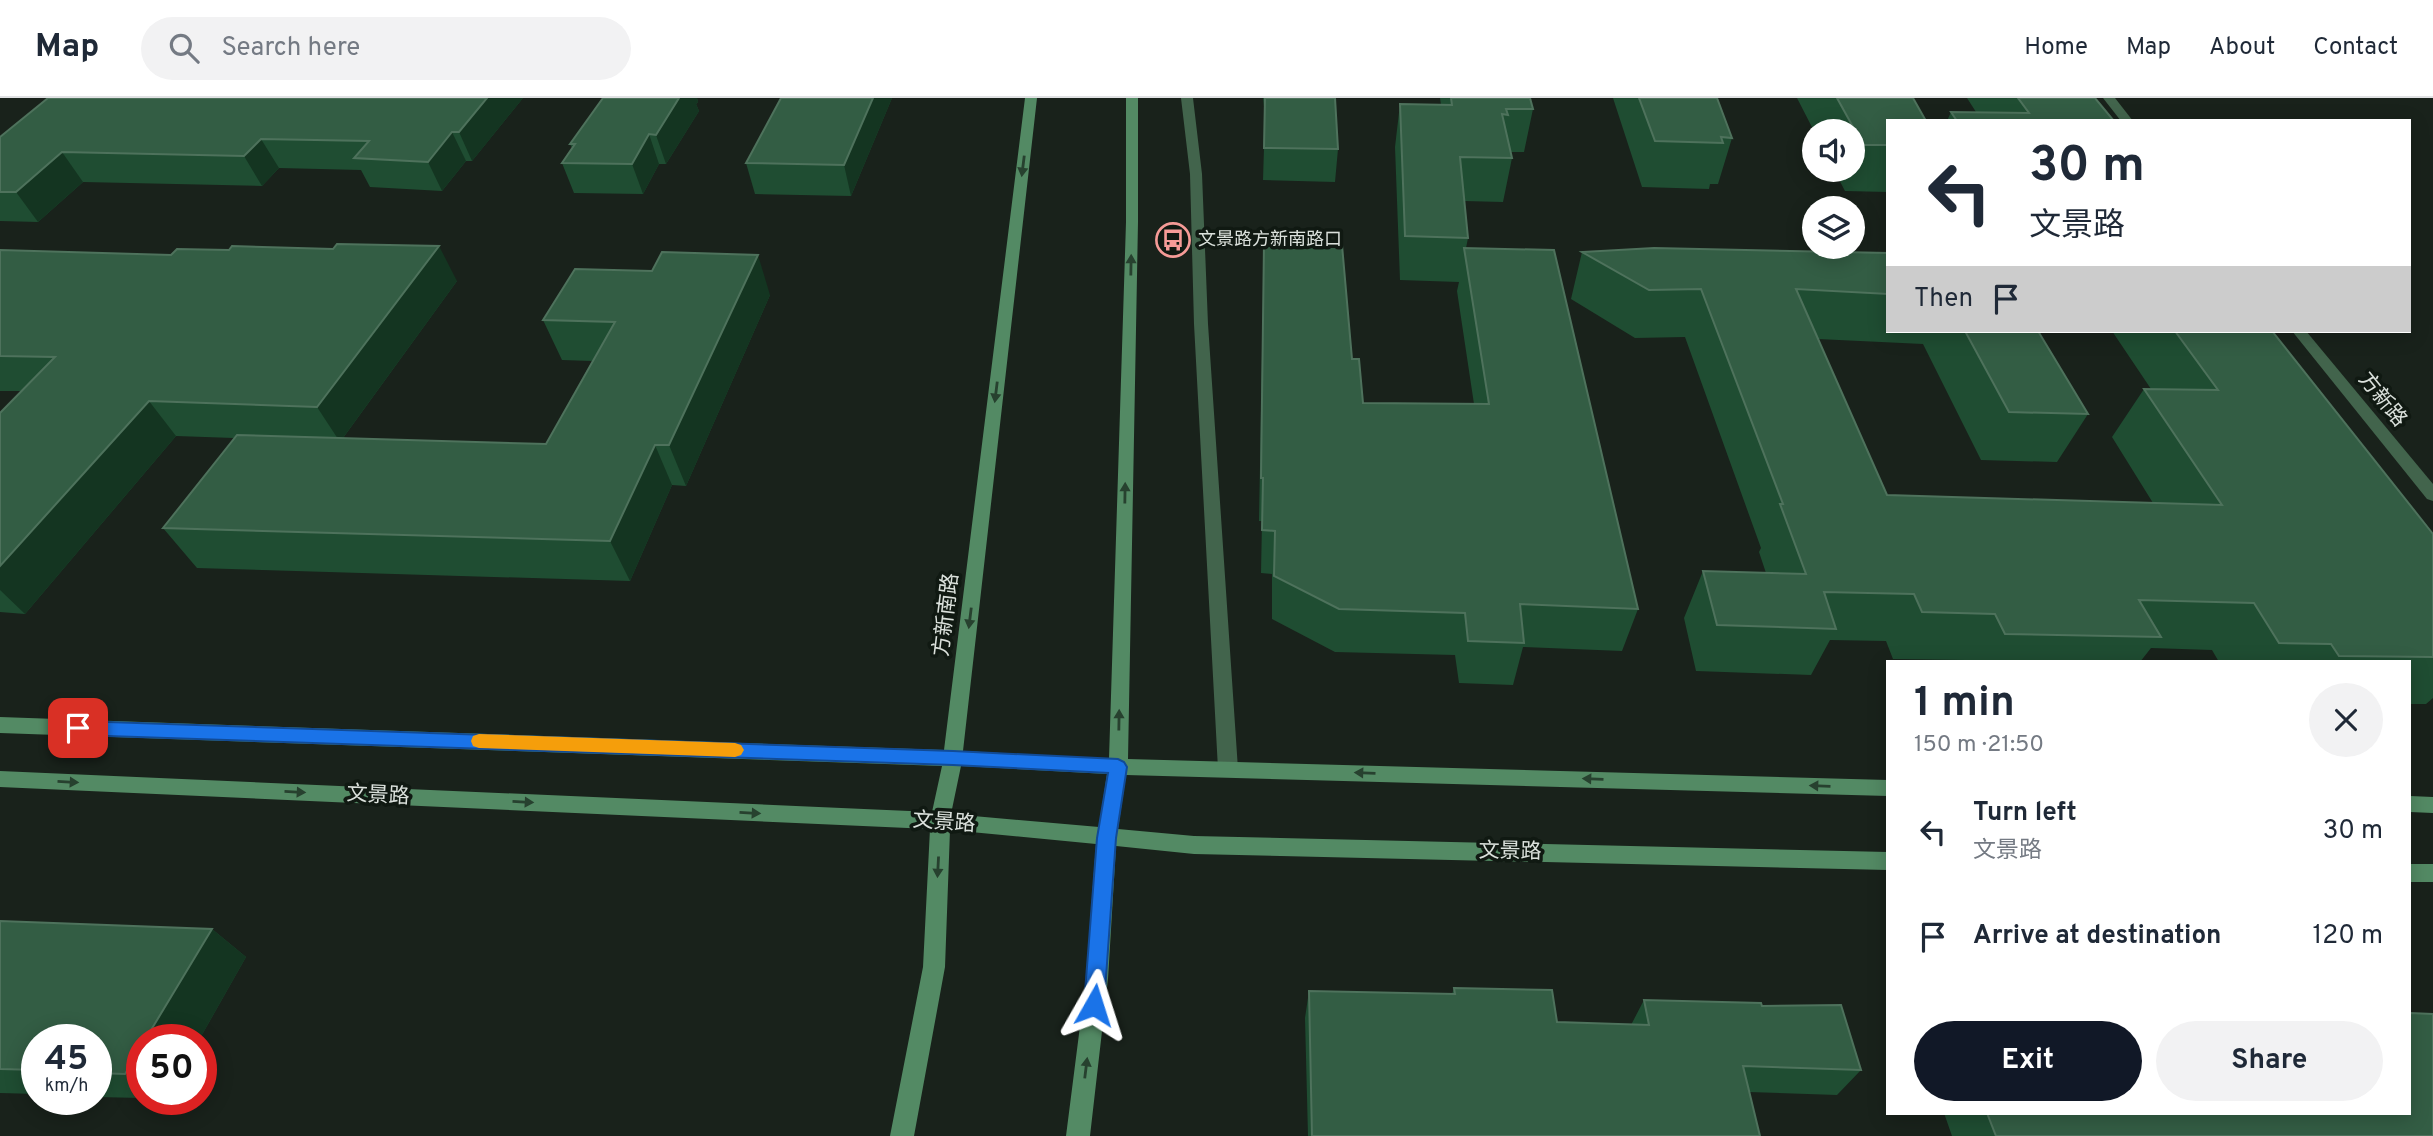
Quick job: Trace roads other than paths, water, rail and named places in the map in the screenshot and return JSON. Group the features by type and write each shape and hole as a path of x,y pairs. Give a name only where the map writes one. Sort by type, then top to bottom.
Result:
{"main road":[{"name":"方新南路","path":"902,1136 934,967 940,821 953,758 1031,98"},
{"path":"1078,1136 1097,979 1107,838 1118,767 1132,239 1132,98"},
{"path":"0,725 953,758 1118,767 1886,788"},
{"name":"文景路","path":"0,779 940,821 1194,845 1886,861"},
{"path":"2411,804 2433,805"},
{"path":"2411,873 2433,873"}],"street":[{"path":"1187,98 1196,174 1202,338 1228,768"},
{"path":"2109,98 2125,119"},
{"name":"方新路","path":"2301,333 2433,495"}],"place":[{"name":"文景路方新南路口","path":"1173,240"}]}
